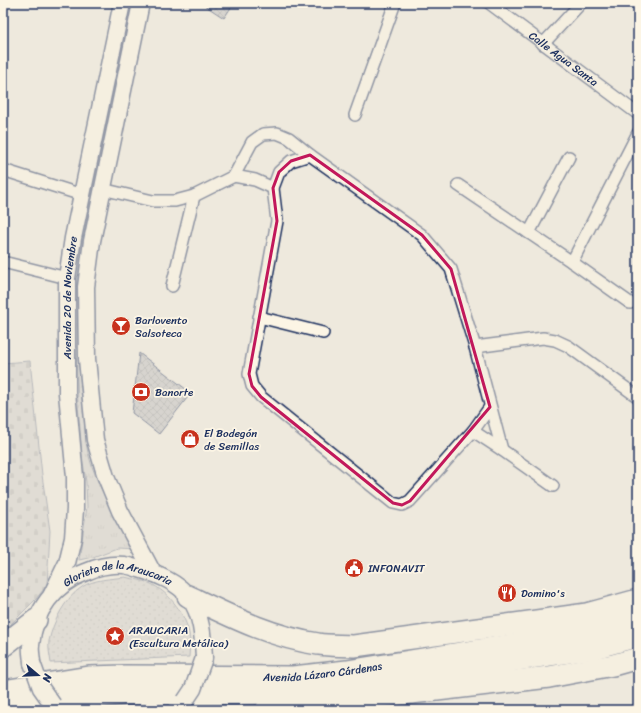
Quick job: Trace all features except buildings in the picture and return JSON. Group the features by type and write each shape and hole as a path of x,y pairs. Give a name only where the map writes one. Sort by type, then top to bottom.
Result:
{"highway":[{"path":"188,596 247,624 283,636 319,645 354,646 587,614 638,600"},
{"path":"3,646 36,620"},
{"name":"Avenida Lázaro Cárdenas","path":"3,691 89,677 293,677 593,632 638,620"},
{"name":"Avenida Lázaro Cárdenas","path":"3,708 125,694 293,693 349,686 595,648 638,636"},
{"path":"266,710 550,677 613,665 638,658"}],"main road":[{"name":"Avenida 20 de Noviembre","path":"52,594 67,563 73,538 75,509 75,477 67,393 67,278 73,238 122,3"},
{"name":"Avenida 20 de Noviembre","path":"141,3 92,241 86,287 87,359 96,440 106,477 120,511 153,573"},
{"name":"Glorieta de la Araucaria","path":"56,708 41,688 32,664 30,646 36,620 43,606 52,594 72,577 97,567 123,565 153,573 170,580 188,596 199,616 203,638 204,658 193,689 180,705"}],"street":[{"path":"355,115 395,3"},
{"name":"Calle Agua Santa","path":"489,3 638,114"},
{"path":"543,44 581,3"},
{"path":"102,189 152,201 175,202 194,196 234,176 252,142 262,134 277,133 289,138 310,155 422,235 451,269 475,347 502,450"},
{"path":"572,262 638,133"},
{"path":"310,155 291,161 279,172 272,188 277,222 249,374 252,386 261,398 393,503 402,505 410,502 473,431 490,407"},
{"path":"529,232 569,157"},
{"path":"3,170 82,195"},
{"path":"234,176 255,180 272,188"},
{"path":"458,185 529,232 630,303"},
{"path":"172,286 194,196"},
{"path":"3,262 67,278"},
{"path":"259,317 323,333"},
{"path":"475,347 544,338 555,340 568,346 638,397"},
{"path":"473,431 553,486"}],"highlighted area":[{"path":"310,155 422,235 451,269 490,407 410,501 402,505 393,503 261,397 252,386 249,374 277,221 273,188 279,172 291,161"}],"green space":[{"path":"130,3 133,3 79,288 78,336 80,384 88,453 96,478 135,549 117,548 93,557 79,560 87,507 78,404 75,323 76,288 81,249"},
{"path":"30,361 42,475 50,531 47,585 36,599 3,632 3,363"},
{"path":"125,577 146,582 157,587 171,599 182,615 189,632 189,657 51,663 49,641 53,626 70,597 82,587 92,582"},
{"path":"167,700 147,710 88,710 71,704"}],"place":[{"name":"Barlovento Salsoteca","path":"121,326"},
{"name":"Banorte","path":"141,392"},
{"name":"El Bodegón de Semillas","path":"190,439"},
{"name":"INFONAVIT","path":"354,568"},
{"name":"Domino's","path":"507,593"},
{"name":"ARAUCARIA (Escultura Metálica)","path":"115,636"}]}
